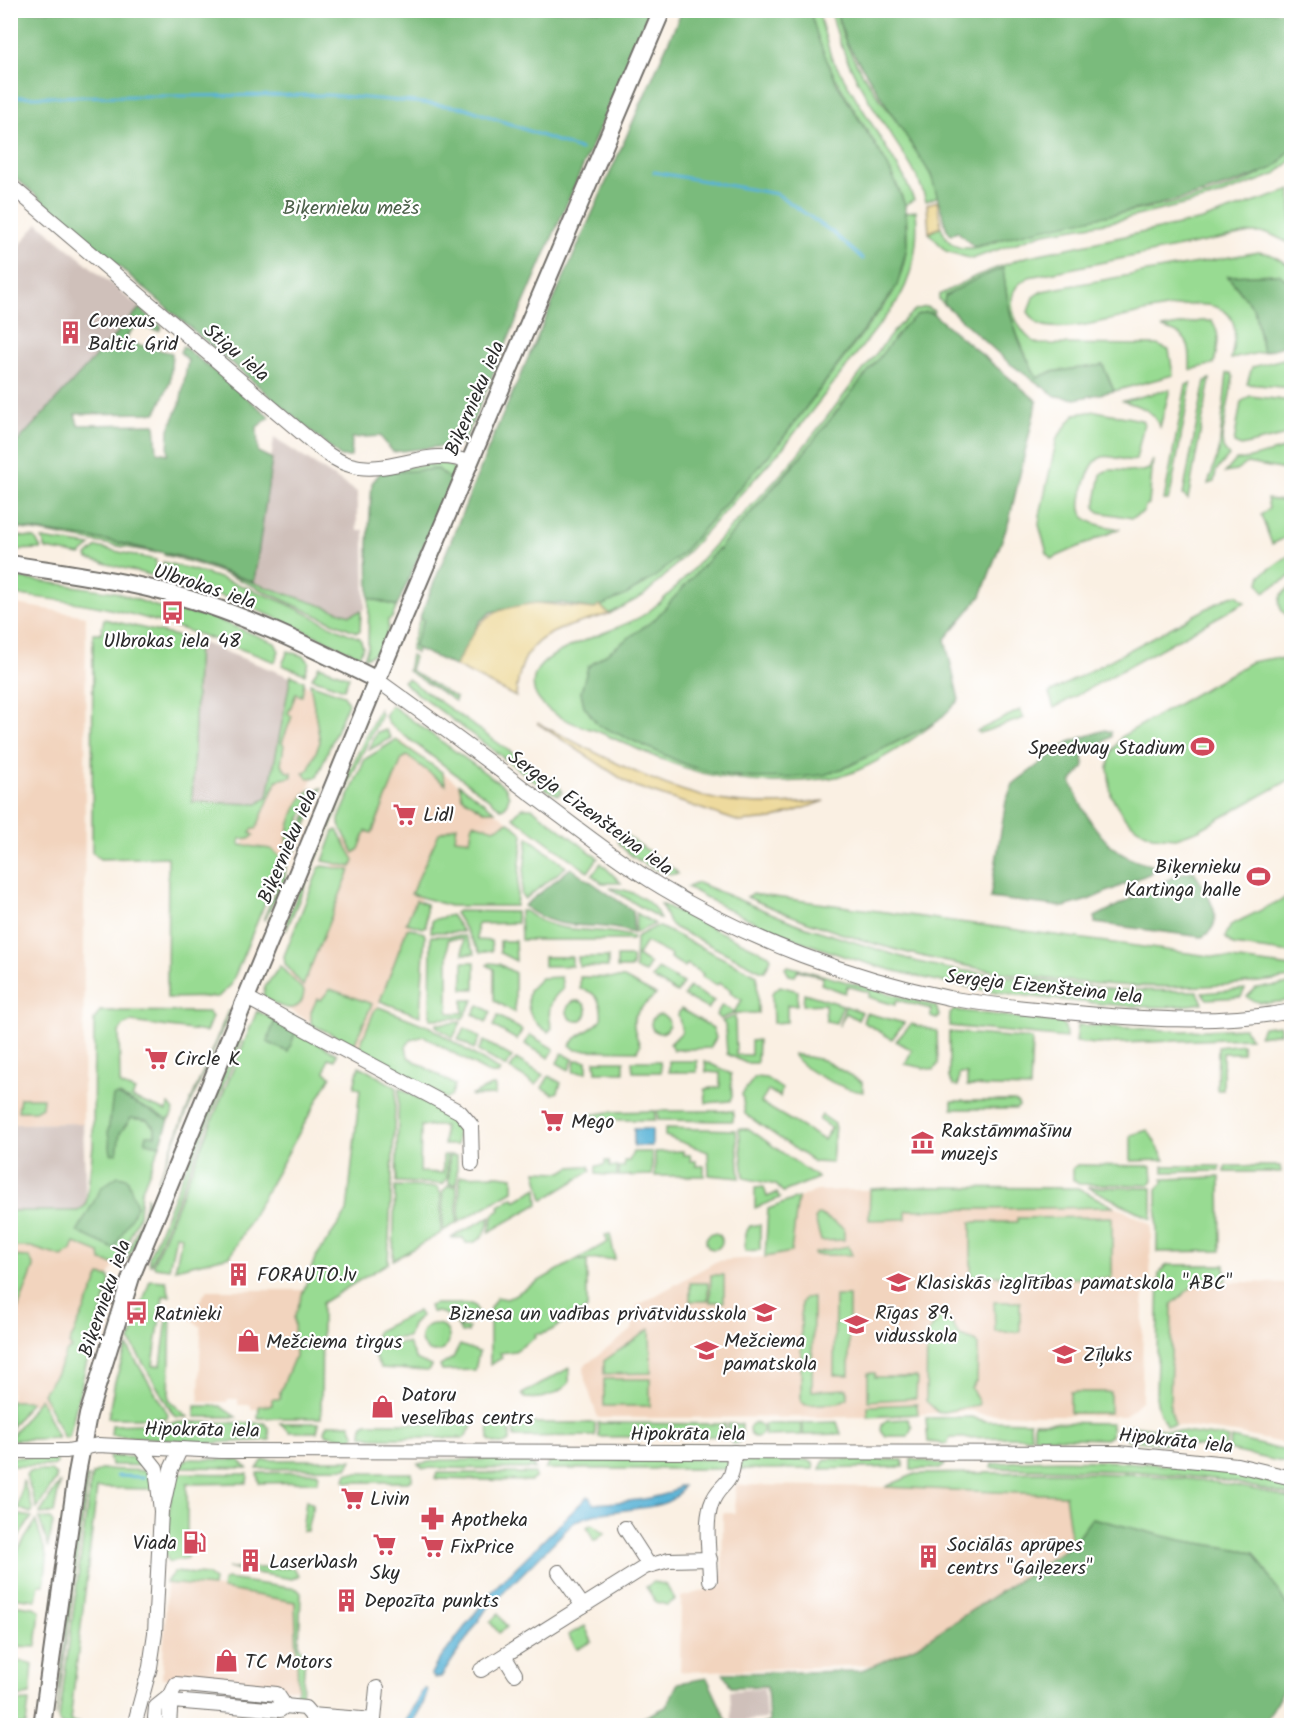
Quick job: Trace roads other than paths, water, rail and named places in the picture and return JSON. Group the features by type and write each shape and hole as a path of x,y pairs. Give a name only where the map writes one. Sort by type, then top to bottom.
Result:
{"main road":[{"name":"Biķernieku iela","path":"42,1725 76,1473 88,1415 131,1277 377,680 662,10"},
{"name":"Ulbrokas iela","path":"10,564 156,590 226,612 377,680"}],"street":[{"name":"Stigu iela","path":"10,185 310,440 342,463 361,468 439,456 469,463"},
{"name":"Sergeja Eizenšteina iela","path":"377,680 626,864 709,914 783,948 908,987 988,1004 1167,1018 1217,1018 1292,1011"},
{"path":"245,997 460,1112 471,1125 472,1164"},
{"name":"Hipokrāta iela","path":"10,1451 67,1451 98,1445 180,1450 1119,1452 1237,1465 1292,1478"},
{"path":"134,1725 150,1667 155,1633 160,1510 156,1468 140,1448"},
{"path":"160,1510 166,1499 171,1469 180,1450"},
{"path":"710,1580 709,1513 715,1495 727,1484 734,1471 734,1452"},
{"path":"625,1528 649,1565"},
{"path":"481,1670 649,1565 669,1560 710,1559"},
{"path":"559,1572 583,1606"},
{"path":"504,1656 515,1674"},
{"path":"169,1725 171,1698 176,1684 277,1694 285,1706 305,1708 311,1715 374,1720 377,1688"},
{"path":"158,1725 155,1718 156,1707 159,1701 171,1698"}],"water":[{"path":"634,1129 652,1129 652,1146 634,1146"},
{"path":"683,1486 678,1495 655,1506 597,1514 572,1524 485,1611 441,1677 434,1678 431,1674 436,1665 491,1592 587,1497 590,1497 594,1504 627,1501 664,1494"},
{"path":"424,1688 427,1690 425,1699 413,1725 403,1725"}],"waterway":[{"path":"1182,10 1187,15"},
{"path":"10,97 328,95 414,102 466,108 581,150"},
{"path":"654,172 777,194 832,232 863,259"},
{"path":"117,1476 144,1477"}],"place":[{"name":"Conexus Baltic Grid","path":"70,332"},
{"name":"Ulbrokas iela 48","path":"172,613"},
{"name":"Speedway Stadium","path":"1203,747"},
{"name":"Lidl","path":"405,814"},
{"name":"Biķernieku Kartinga halle","path":"1259,877"},
{"name":"Circle K","path":"156,1058"},
{"name":"Mego","path":"553,1121"},
{"name":"Rakstāmmašīnu muzejs","path":"923,1142"},
{"name":"FORAUTO.lv","path":"239,1274"},
{"name":"Klasiskās izglītības pamatskola \"ABC\"","path":"898,1282"},
{"name":"Ratnieki","path":"136,1313"},
{"name":"Biznesa un vadības privātvidusskola","path":"765,1313"},
{"name":"Rīgas 89. vidusskola","path":"857,1324"},
{"name":"Mežciema tirgus","path":"248,1341"},
{"name":"Mežciema pamatskola","path":"706,1351"},
{"name":"Zīļuks","path":"1065,1354"},
{"name":"Datoru veselības centrs","path":"383,1406"},
{"name":"Livin","path":"352,1498"},
{"name":"Apotheka","path":"433,1519"},
{"name":"Viada","path":"195,1542"},
{"name":"Sky","path":"385,1545"},
{"name":"FixPrice","path":"432,1546"},
{"name":"Sociālās aprūpes centrs \"Gaiļezers\"","path":"929,1556"},
{"name":"LaserWash","path":"251,1561"},
{"name":"Depozīta punkts","path":"346,1600"},
{"name":"TC Motors","path":"227,1661"}],"park label":[{"name":"Biķernieku mežs","path":"351,207"}]}
